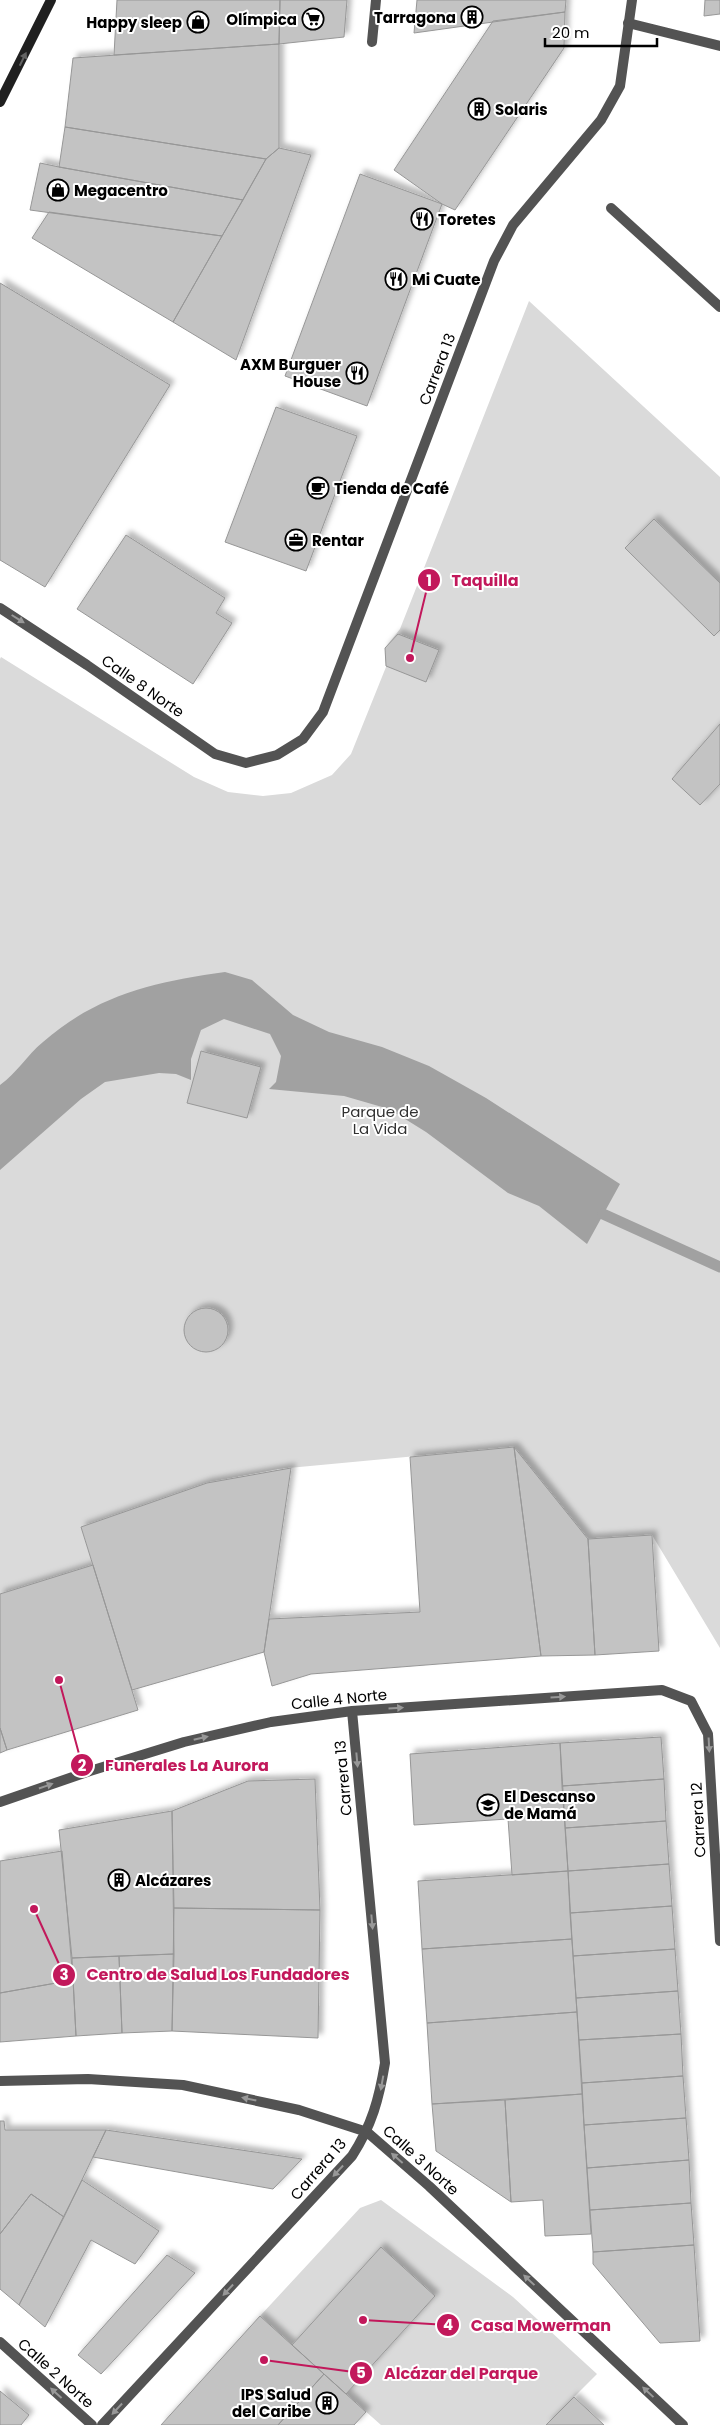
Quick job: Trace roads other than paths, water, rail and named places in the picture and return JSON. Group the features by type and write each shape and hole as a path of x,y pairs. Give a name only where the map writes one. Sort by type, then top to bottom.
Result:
{"main road":[{"path":"0,102 51,0"}],"street":[{"path":"372,42 376,0"},
{"name":"Carrera 13","path":"277,756 303,739 324,712 494,261 513,225 601,120 620,86 632,0"},
{"path":"628,23 720,46"},
{"path":"611,208 720,307"},
{"name":"Calle 8 Norte","path":"0,608 215,754 246,763 277,756"},
{"name":"Calle 4 Norte","path":"0,1802 90,1771 184,1742 272,1722 352,1711 662,1690 691,1701"},
{"name":"Carrera 12","path":"691,1701 708,1734 720,1941"},
{"name":"Carrera 13","path":"102,2425 352,2156 367,2132 379,2098 385,2063 352,1711"},
{"name":"Calle 3 Norte","path":"0,2081 88,2079 183,2085 299,2110 367,2132 429,2186 683,2425"},
{"name":"Calle 2 Norte","path":"0,2342 92,2425"}],"waterway":[{"path":"603,1214 720,1267"}],"place":[{"name":"Tarragona","path":"472,17"},
{"name":"Olímpica","path":"313,19"},
{"name":"Happy sleep","path":"198,22"},
{"name":"Solaris","path":"479,109"},
{"name":"Megacentro","path":"58,190"},
{"name":"Toretes","path":"422,219"},
{"name":"Mi Cuate","path":"396,279"},
{"name":"AXM Burguer House","path":"357,373"},
{"name":"Tienda de Café","path":"318,488"},
{"name":"Rentar","path":"296,540"},
{"name":"Taquilla","path":"410,658"},
{"name":"Funerales La Aurora","path":"59,1680"},
{"name":"El Descanso de Mamá","path":"488,1805"},
{"name":"Alcázares","path":"119,1880"},
{"name":"Centro de Salud Los Fundadores","path":"34,1909"},
{"name":"Casa Mowerman","path":"363,2320"},
{"name":"Alcázar del Parque","path":"264,2360"},
{"name":"IPS Salud del Caribe","path":"327,2403"}],"park label":[{"name":"Parque de La Vida","path":"380,1120"}]}
